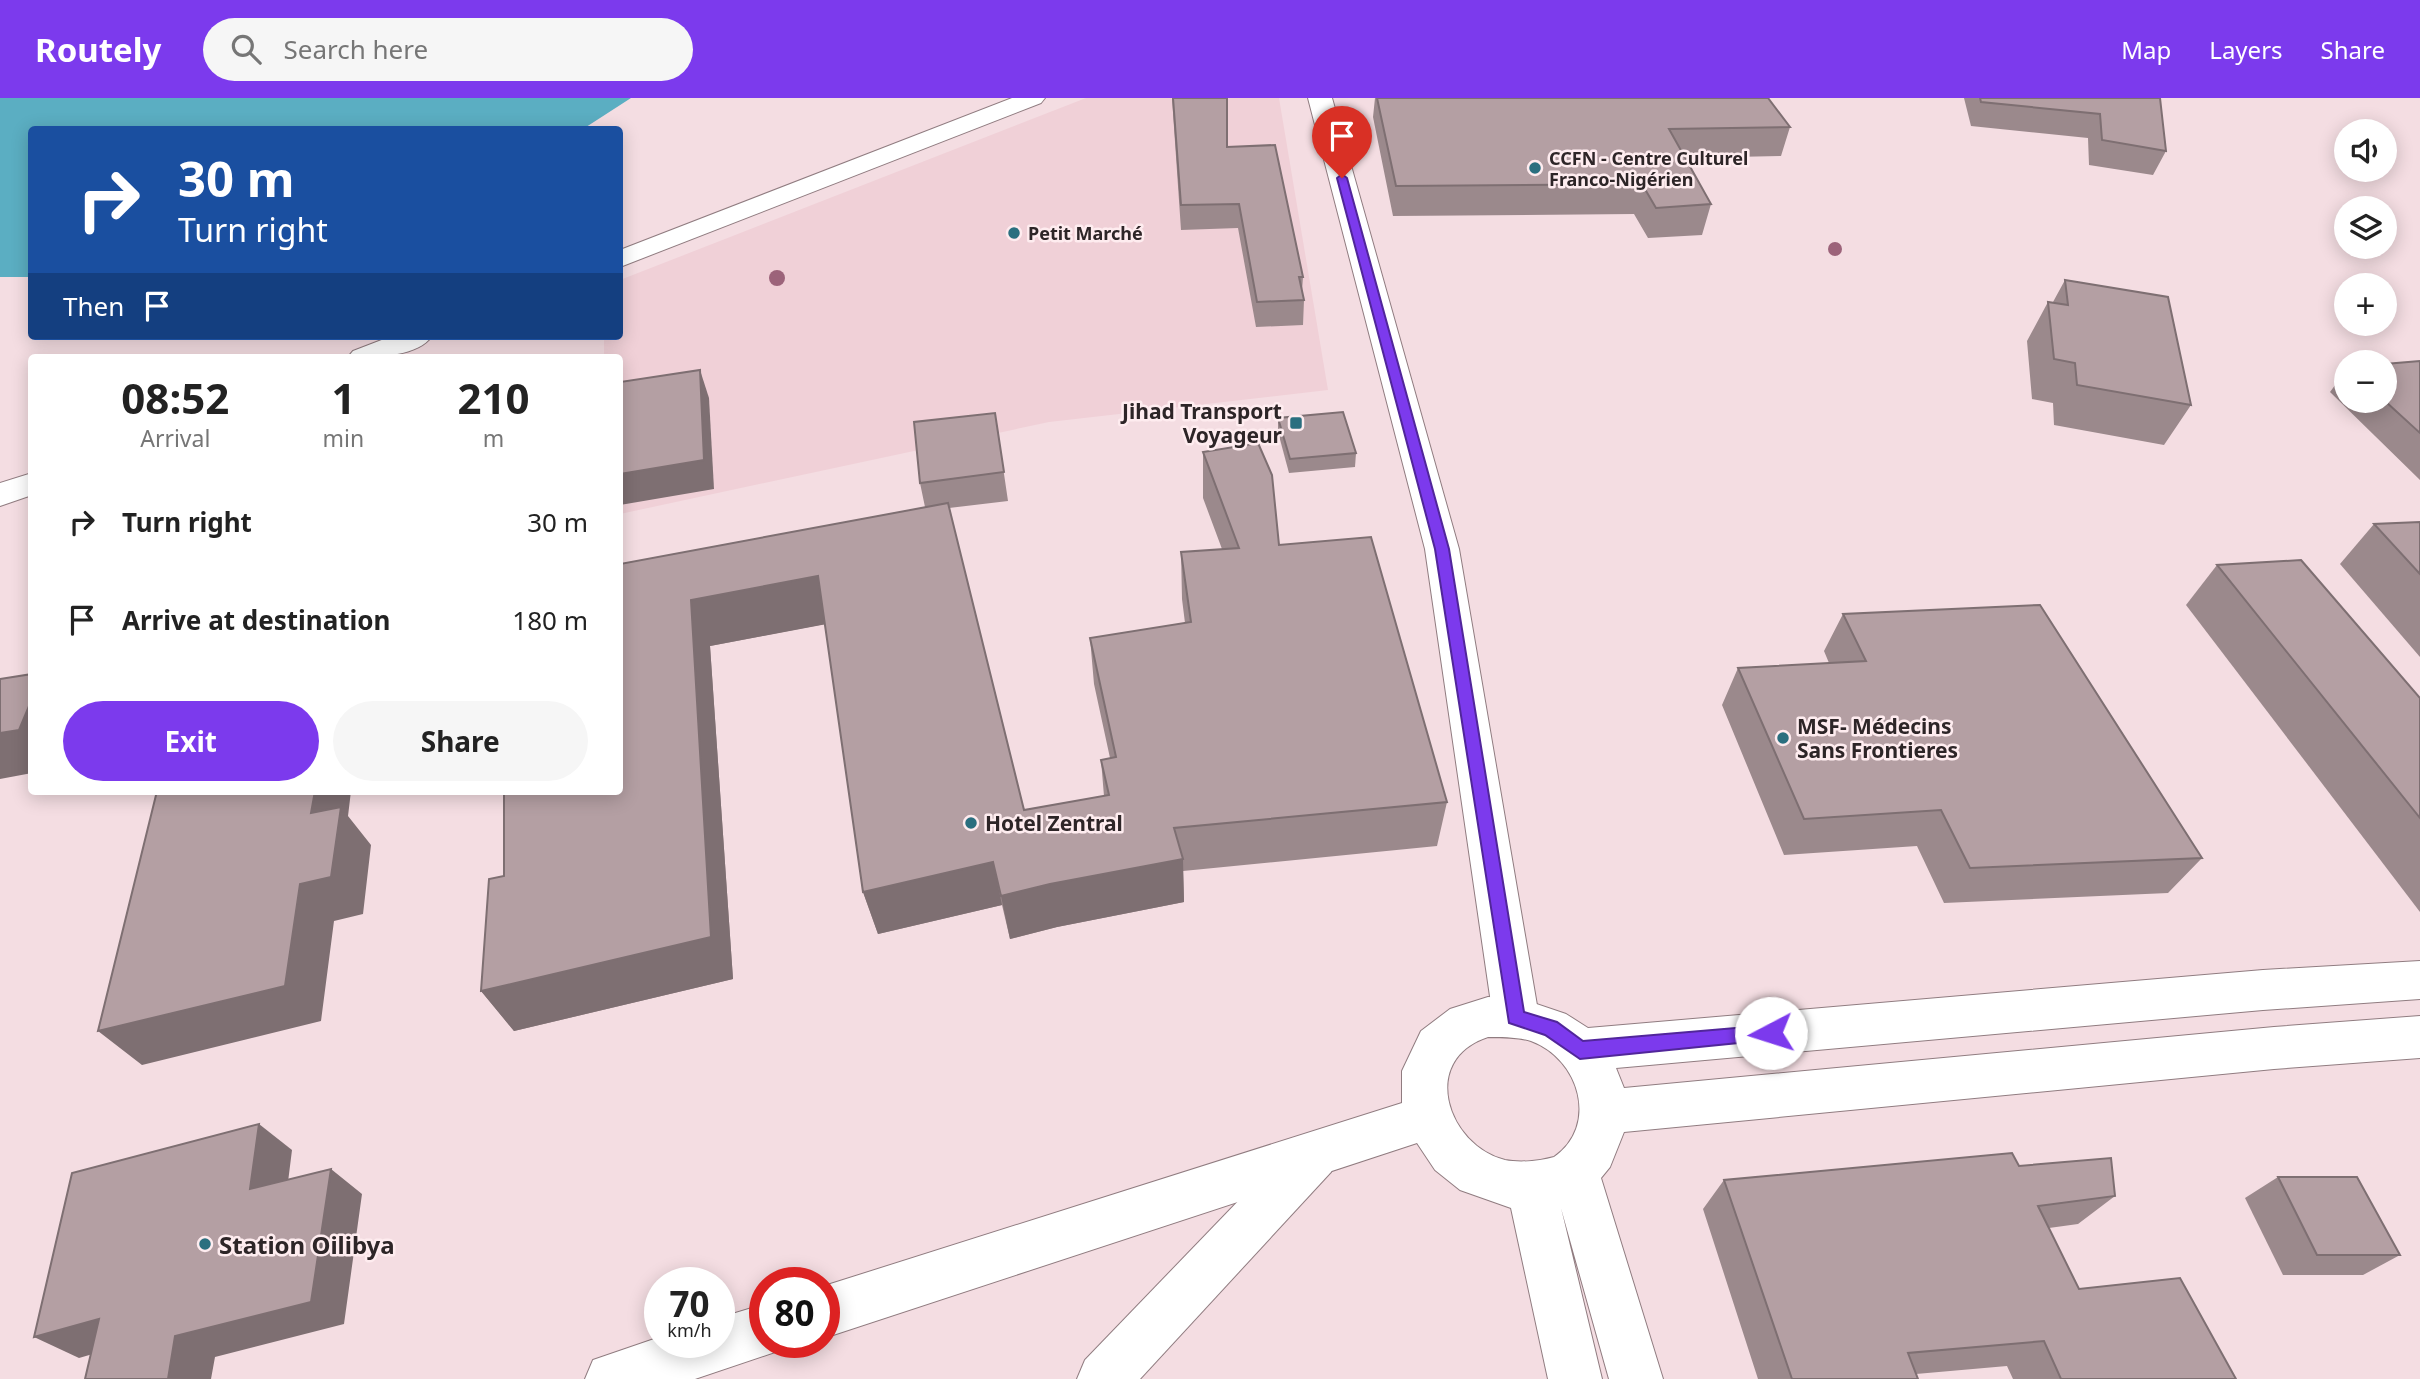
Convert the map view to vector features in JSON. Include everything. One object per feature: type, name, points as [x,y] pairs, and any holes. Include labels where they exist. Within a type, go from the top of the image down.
[{"type":"main road","points":[[623,259],[1034,98]]},
{"type":"main road","points":[[1320,98],[1442,549],[1516,1017]]},
{"type":"main road","points":[[371,354],[408,340]]},
{"type":"main road","points":[[0,495],[28,484]]},
{"type":"main road","points":[[1580,1050],[2263,990],[2420,980]]},
{"type":"main road","points":[[1488,1017],[1516,1017],[1551,1028],[1580,1050],[1598,1079],[1606,1112],[1602,1134],[1592,1155],[1553,1179],[1505,1184],[1479,1174],[1456,1160],[1439,1140],[1428,1117],[1423,1089],[1427,1063],[1441,1041],[1462,1025],[1488,1017]]},
{"type":"main road","points":[[1606,1112],[2274,1048],[2420,1037]]},
{"type":"main road","points":[[840,1306],[1314,1156],[1428,1117]]},
{"type":"main road","points":[[1104,1379],[1314,1156]]},
{"type":"main road","points":[[1553,1179],[1575,1379]]},
{"type":"main road","points":[[1553,1179],[1636,1379]]},
{"type":"main road","points":[[612,1379],[749,1335]]},
{"type":"shaded area","points":[[1086,98],[1279,98],[1328,390],[1049,422],[623,513],[623,354],[604,354],[604,340],[623,340],[623,279]]},
{"type":"water","points":[[0,98],[631,98],[588,126],[28,126],[28,277],[0,277]]},
{"type":"building","points":[[1173,98],[1227,98],[1227,147],[1275,145],[1303,277],[1299,277],[1304,300],[1257,302],[1239,204],[1181,205]]},
{"type":"building","points":[[1377,98],[1768,98],[1790,127],[1669,129],[1711,204],[1656,208],[1642,184],[1396,186]]},
{"type":"building","points":[[1980,98],[2160,98],[2166,151],[2102,140],[2100,114],[1981,102]]},
{"type":"building","points":[[2065,280],[2168,297],[2191,405],[2077,385],[2075,363],[2054,359],[2048,302],[2068,305]]},
{"type":"building","points":[[2420,361],[2420,433],[2397,412],[2397,363]]},
{"type":"building","points":[[700,370],[704,460],[623,474],[623,382]]},
{"type":"building","points":[[1343,412],[1356,453],[1290,459],[1278,418]]},
{"type":"building","points":[[995,413],[1004,472],[920,483],[914,422]]},
{"type":"building","points":[[1258,443],[1272,475],[1279,545],[1371,537],[1447,802],[1174,828],[1183,859],[1001,896],[993,862],[863,892],[818,576],[691,600],[711,937],[481,991],[489,879],[504,876],[504,795],[623,795],[623,563],[948,503],[1024,810],[1109,795],[1101,760],[1116,757],[1090,638],[1191,622],[1181,552],[1239,548],[1203,452]]},
{"type":"building","points":[[2420,522],[2420,574],[2374,524]]},
{"type":"building","points":[[2301,560],[2420,698],[2420,818],[2217,565]]},
{"type":"building","points":[[2040,605],[2202,858],[1970,868],[1941,810],[1804,819],[1738,668],[1866,661],[1843,614]]},
{"type":"building","points":[[28,675],[28,709],[19,730],[0,733],[0,679]]},
{"type":"building","points":[[156,795],[314,795],[311,813],[341,807],[331,877],[300,884],[285,986],[98,1031]]},
{"type":"building","points":[[259,1124],[250,1189],[331,1169],[311,1302],[175,1336],[168,1379],[85,1379],[99,1319],[34,1337],[72,1173]]},
{"type":"building","points":[[2012,1153],[2019,1166],[2111,1158],[2115,1196],[2038,1206],[2079,1289],[2180,1278],[2236,1379],[2061,1379],[2044,1341],[1908,1353],[1918,1379],[1792,1379],[1724,1180]]},
{"type":"building","points":[[2278,1177],[2357,1177],[2400,1255],[2317,1255]]},
{"type":"place","name":"CCFN - Centre Culturel Franco-Nigérien","points":[[1535,168]]},
{"type":"place","name":"Petit Marché","points":[[1014,233]]},
{"type":"place","name":"Jihad Transport Voyageur","points":[[1296,423]]},
{"type":"place","name":"MSF- Médecins Sans Frontieres","points":[[1783,738]]},
{"type":"place","name":"Hotel Zentral","points":[[971,823]]},
{"type":"place","name":"Station Oilibya","points":[[205,1244]]},
{"type":"route","points":[[1342,178],[1442,549],[1516,1017],[1551,1028],[1580,1050],[1771,1033]]}]
